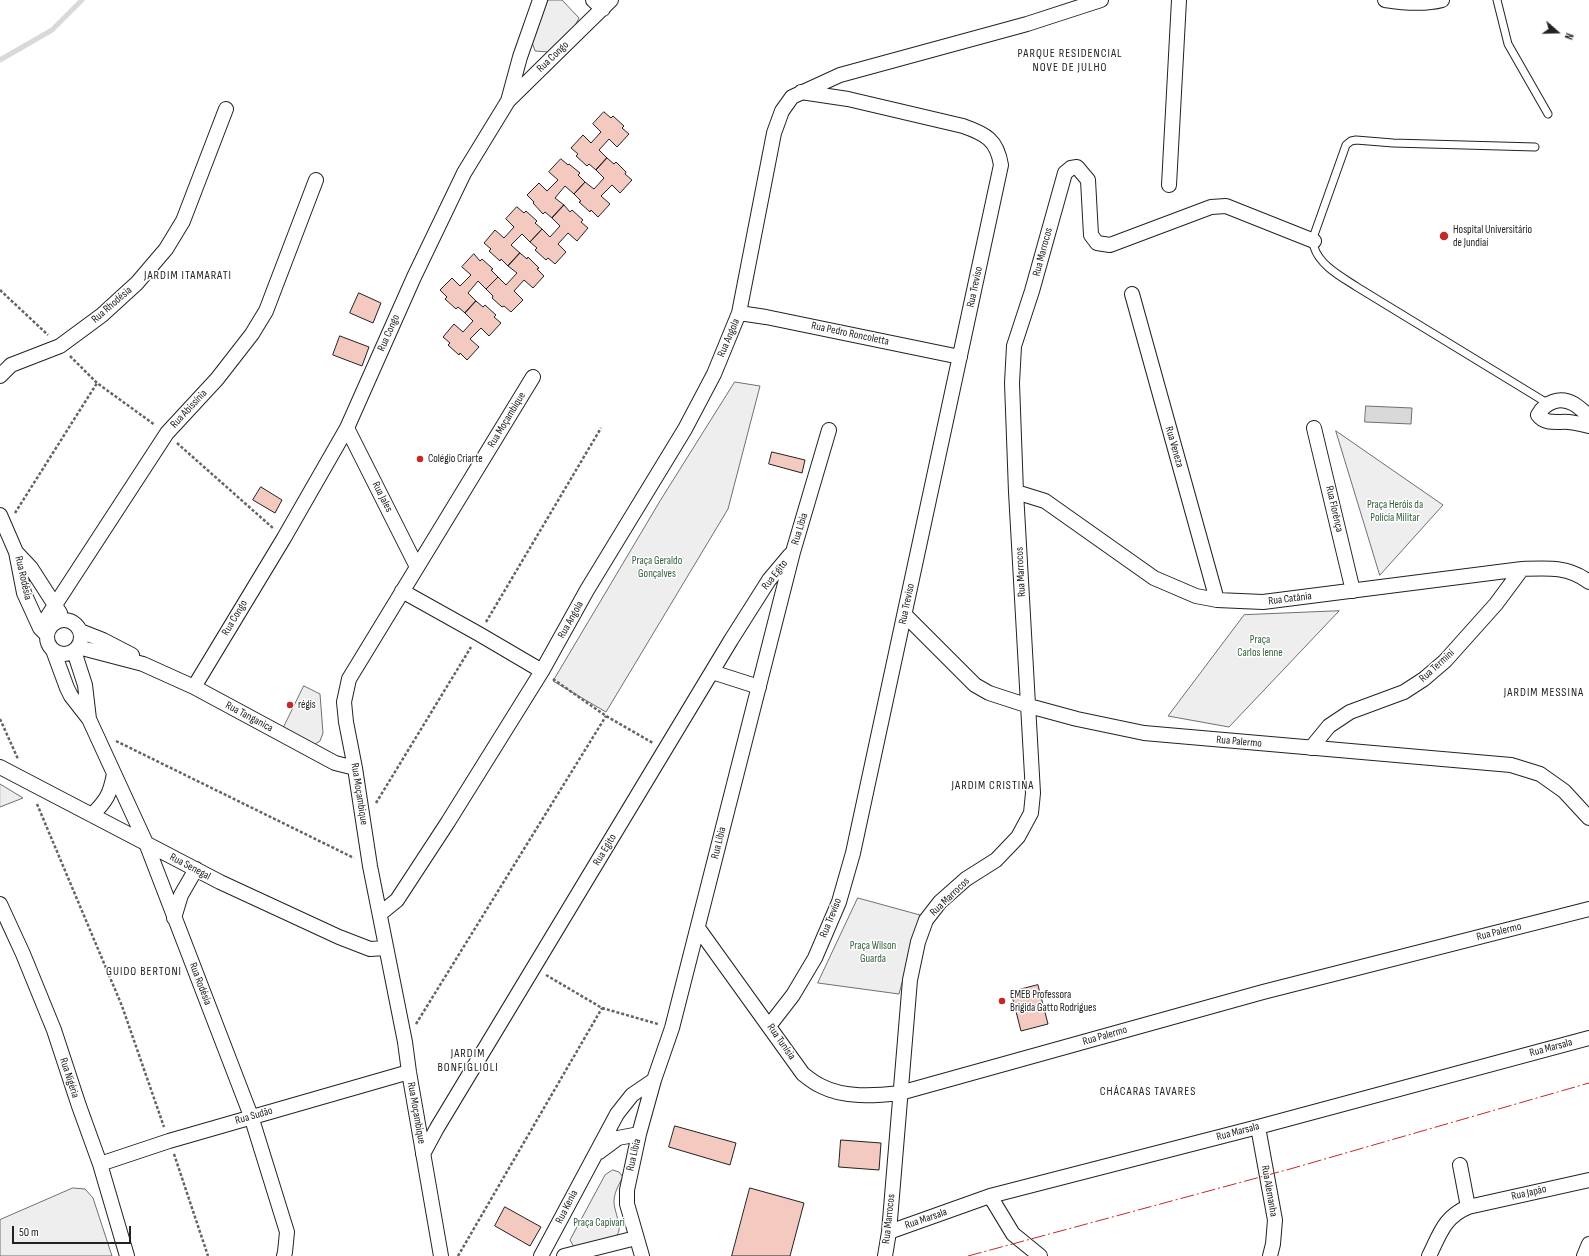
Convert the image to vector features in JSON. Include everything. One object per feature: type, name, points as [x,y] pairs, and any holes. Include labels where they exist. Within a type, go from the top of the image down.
[{"type":"street","points":[[508,101],[520,57],[540,0]]},
{"type":"street","name":"Rua Angola","points":[[381,913],[397,900],[448,822],[542,671],[587,590],[685,429],[714,374],[739,313],[774,133],[782,111],[792,97],[840,75],[1028,24],[1101,0]]},
{"type":"street","points":[[1169,185],[1179,0]]},
{"type":"street","points":[[1385,0],[1414,3],[1442,0]]},
{"type":"street","name":"Rua Congo","points":[[194,687],[284,538],[346,428],[414,276],[464,173],[508,101],[602,3]]},
{"type":"street","name":"Rua Treviso","points":[[769,1026],[793,995],[815,958],[839,902],[853,853],[1001,165],[998,151],[991,141],[981,132],[964,126],[848,99],[801,92]]},
{"type":"street","name":"Rua Rhodésia","points":[[0,376],[11,365],[60,346],[102,315],[138,283],[166,250],[183,221],[226,109]]},
{"type":"street","name":"Rua Marrocos","points":[[885,1256],[889,1232],[910,980],[918,942],[926,920],[940,902],[966,879],[996,860],[1018,836],[1031,813],[1033,793],[1016,492],[1012,382],[1014,346],[1032,291],[1065,173],[1071,168],[1076,167],[1088,180],[1090,235],[1097,243],[1110,245],[1211,207],[1226,206],[1314,241]]},
{"type":"street","name":"Rua Abissínia","points":[[43,631],[55,606],[167,433],[217,379],[252,334],[266,311],[316,180]]},
{"type":"street","name":"Rua Veneza","points":[[1132,294],[1217,600]]},
{"type":"street","name":"Rua Pedro Roncoletta","points":[[739,313],[766,317],[960,357]]},
{"type":"street","name":"Rua Moçambique","points":[[441,1256],[405,1042],[386,948],[381,913],[370,866],[344,702],[350,679],[533,377]]},
{"type":"street","points":[[1589,416],[1572,403],[1556,401],[1547,403],[1538,415],[1548,422],[1569,422],[1589,426]]},
{"type":"street","name":"Rua Jales","points":[[346,428],[417,567]]},
{"type":"street","name":"Rua Florênça","points":[[1314,428],[1353,591]]},
{"type":"street","name":"Rua Líbia","points":[[642,1256],[627,1204],[627,1190],[639,1134],[654,1080],[672,1028],[793,552],[829,430]]},
{"type":"street","name":"Rua Catânia","points":[[1016,492],[1045,501],[1154,578],[1196,596],[1217,600],[1263,602],[1522,569],[1564,569],[1574,572],[1589,582]]},
{"type":"street","points":[[3,521],[16,552]]},
{"type":"street","name":"Rua Rodésia","points":[[16,552],[31,568],[55,606],[66,620]]},
{"type":"street","name":"Rua Rodésia","points":[[16,552],[24,593],[43,631]]},
{"type":"street","name":"Rua Egito","points":[[423,1154],[437,1128],[712,672],[769,580],[793,552]]},
{"type":"street","name":"Rua Termini","points":[[1311,748],[1329,726],[1350,712],[1404,692],[1424,679],[1445,661],[1496,604],[1522,569]]},
{"type":"street","points":[[402,591],[542,671]]},
{"type":"street","name":"Rua Palermo","points":[[905,615],[975,685],[989,693],[1029,706],[1077,719],[1144,733],[1511,765],[1540,774],[1564,791],[1589,818]]},
{"type":"street","points":[[66,620],[73,623],[80,630],[81,636],[76,649],[63,654],[53,650],[49,645],[43,631],[58,621],[66,620]]},
{"type":"street","name":"Rua Tanganica","points":[[80,630],[120,647],[132,654],[143,664]]},
{"type":"street","name":"Rua Rodésia","points":[[76,649],[85,685],[89,719]]},
{"type":"street","name":"Rua Tanganica","points":[[76,649],[143,664],[194,687],[335,763],[355,768]]},
{"type":"street","name":"Rua Rodésia","points":[[53,650],[66,688],[89,719],[146,843],[251,1116],[287,1232],[284,1256]]},
{"type":"street","points":[[712,672],[758,687]]},
{"type":"street","name":"Rua Senegal","points":[[0,767],[196,870],[339,937],[370,949],[386,948]]},
{"type":"street","points":[[92,815],[104,803],[110,792],[114,774]]},
{"type":"street","points":[[174,918],[181,895],[196,870]]},
{"type":"street","name":"Rua Nigéria","points":[[0,904],[23,954],[54,1030],[100,1164],[127,1256]]},
{"type":"street","name":"Rua Palermo","points":[[900,1093],[1263,992],[1589,909]]},
{"type":"street","name":"Rua Tunísia","points":[[698,928],[803,1074],[821,1086],[845,1095],[885,1095],[900,1093]]},
{"type":"street","name":"Rua Marsala","points":[[889,1232],[990,1196],[1258,1127],[1589,1038]]},
{"type":"street","name":"Rua Sudão","points":[[100,1164],[251,1116],[409,1072]]},
{"type":"street","name":"Rua Kenia","points":[[541,1256],[592,1158],[617,1114],[632,1095],[654,1080]]},
{"type":"street","name":"Rua Alemanha","points":[[1258,1127],[1275,1220],[1273,1244],[1270,1256]]},
{"type":"street","name":"Rua Kenia","points":[[592,1158],[618,1138],[639,1134]]},
{"type":"street","points":[[1460,1165],[1468,1207]]},
{"type":"street","name":"Rua Japão","points":[[1429,1256],[1444,1225],[1452,1216],[1468,1207],[1589,1180]]},
{"type":"street","points":[[990,1196],[1013,1234],[1040,1256]]},
{"type":"street","points":[[564,1256],[636,1238]]},
{"type":"street","points":[[1584,1256],[1589,1244]]},
{"type":"lane","points":[[1497,0],[1508,44],[1548,114]]},
{"type":"lane","points":[[1535,147],[1351,141],[1346,145],[1314,235],[1314,246],[1319,257],[1327,266],[1357,287],[1547,403]]},
{"type":"path","points":[[0,290],[60,346],[97,384],[167,433],[284,538]]},
{"type":"path","points":[[3,521],[97,384]]},
{"type":"path","points":[[542,671],[606,716],[666,750]]},
{"type":"path","points":[[405,1042],[606,716]]},
{"type":"path","points":[[0,719],[28,781]]},
{"type":"path","points":[[95,731],[370,866]]},
{"type":"path","points":[[37,803],[122,1006],[208,1256]]},
{"type":"path","points":[[534,968],[602,1008],[672,1028]]},
{"type":"path","points":[[458,1256],[602,1008]]},
{"type":"green space","points":[[549,0],[562,0],[579,18],[574,28],[549,52],[535,51],[532,42],[545,5]]},
{"type":"green space","name":"Praça Geraldo Gonçalves","points":[[735,382],[760,386],[728,509],[606,712],[553,681],[660,501]]},
{"type":"green space","name":"Praça Heróis da Polícia Militar","points":[[1336,431],[1443,505],[1380,575]]},
{"type":"green space","name":"Praça Carlos Ienne","points":[[1339,611],[1229,727],[1168,716],[1244,615]]},
{"type":"green space","points":[[304,686],[320,694],[323,733],[320,741],[312,746],[281,733]]},
{"type":"green space","points":[[0,784],[23,798],[0,807]]},
{"type":"green space","name":"Praça Wilson Guarda","points":[[858,898],[920,915],[899,994],[818,983]]},
{"type":"green space","name":"Praça Capivari","points":[[613,1170],[619,1172],[623,1177],[616,1191],[614,1200],[619,1231],[614,1237],[604,1241],[574,1247],[570,1240],[605,1175]]},
{"type":"green space","points":[[73,1188],[85,1189],[93,1198],[112,1256],[0,1256],[0,1220]]},
{"type":"shaded area","points":[[1366,406],[1412,408],[1411,424],[1365,422]]},
{"type":"building","points":[[604,112],[611,118],[613,116],[624,126],[622,128],[629,134],[617,147],[609,139],[599,150],[607,158],[596,170],[589,164],[587,166],[576,156],[578,154],[571,148],[583,135],[591,143],[601,132],[593,124]]},
{"type":"building","points":[[607,158],[614,164],[616,162],[626,172],[625,174],[632,180],[620,193],[612,185],[601,196],[610,204],[598,217],[579,202],[581,201],[574,194],[585,182],[594,189],[604,178],[596,170]]},
{"type":"building","points":[[561,159],[580,173],[578,175],[585,182],[574,194],[565,186],[555,198],[564,205],[552,218],[545,212],[543,214],[527,195],[539,183],[547,191],[558,180],[549,172]]},
{"type":"building","points":[[564,205],[570,212],[572,210],[583,220],[581,222],[588,228],[577,241],[568,233],[558,244],[566,252],[555,264],[548,258],[546,260],[535,250],[537,248],[530,242],[542,229],[550,237],[560,226],[552,218]]},
{"type":"building","points":[[517,207],[524,213],[526,211],[537,221],[535,223],[542,229],[530,242],[522,234],[511,245],[520,253],[508,266],[489,251],[491,249],[484,243],[495,230],[504,238],[514,227],[506,219]]},
{"type":"building","points":[[520,253],[527,259],[528,257],[539,268],[537,269],[544,276],[533,288],[524,280],[514,291],[523,300],[511,312],[504,306],[502,307],[492,298],[493,296],[486,289],[498,277],[506,285],[517,273],[508,266]]},
{"type":"building","points":[[474,254],[480,261],[482,259],[493,269],[491,270],[498,277],[486,289],[478,281],[468,293],[476,301],[465,313],[458,307],[456,309],[445,299],[447,297],[440,290],[452,278],[460,286],[471,275],[462,267]]},
{"type":"building","points":[[359,293],[381,303],[373,323],[350,313]]},
{"type":"building","points":[[476,301],[483,307],[485,305],[496,315],[494,317],[501,323],[489,336],[481,328],[470,339],[479,347],[467,360],[448,345],[450,343],[443,337],[454,324],[463,332],[473,321],[465,313]]},
{"type":"building","points":[[340,336],[369,347],[362,366],[333,355]]},
{"type":"building","points":[[772,452],[805,460],[802,473],[769,464]]},
{"type":"building","points":[[261,487],[282,500],[275,513],[253,500]]},
{"type":"building","points":[[1038,985],[1048,1024],[1021,1031],[1011,992]]},
{"type":"building","points":[[675,1126],[736,1143],[730,1165],[669,1147]]},
{"type":"building","points":[[841,1140],[881,1143],[879,1170],[839,1167]]},
{"type":"building","points":[[750,1188],[804,1203],[790,1256],[732,1256]]},
{"type":"building","points":[[505,1207],[541,1227],[530,1246],[495,1226]]},
{"type":"waterway","points":[[0,60],[52,30],[82,0]]},
{"type":"power","points":[[968,1256],[1290,1169],[1589,1083]]},
{"type":"place","name":"Hospital Universitário de Jundiaí","points":[[1444,236]]},
{"type":"place","name":"Colégio Criarte","points":[[420,459]]},
{"type":"place","name":"régis","points":[[290,705]]},
{"type":"place","name":"EMEB Professora Brigida Gatto Rodrigues","points":[[1002,1001]]},
{"type":"district","name":"PARQUE RESIDENCIAL NOVE DE JULHO","points":[[1070,61]]},
{"type":"district","name":"JARDIM ITAMARATI","points":[[188,276]]},
{"type":"district","name":"JARDIM MESSINA","points":[[1544,693]]},
{"type":"district","name":"JARDIM CRISTINA","points":[[993,786]]},
{"type":"district","name":"GUIDO BERTONI","points":[[144,972]]},
{"type":"district","name":"JARDIM BONFIGLIOLI","points":[[468,1061]]},
{"type":"district","name":"CHÁCARAS TAVARES","points":[[1148,1092]]}]
